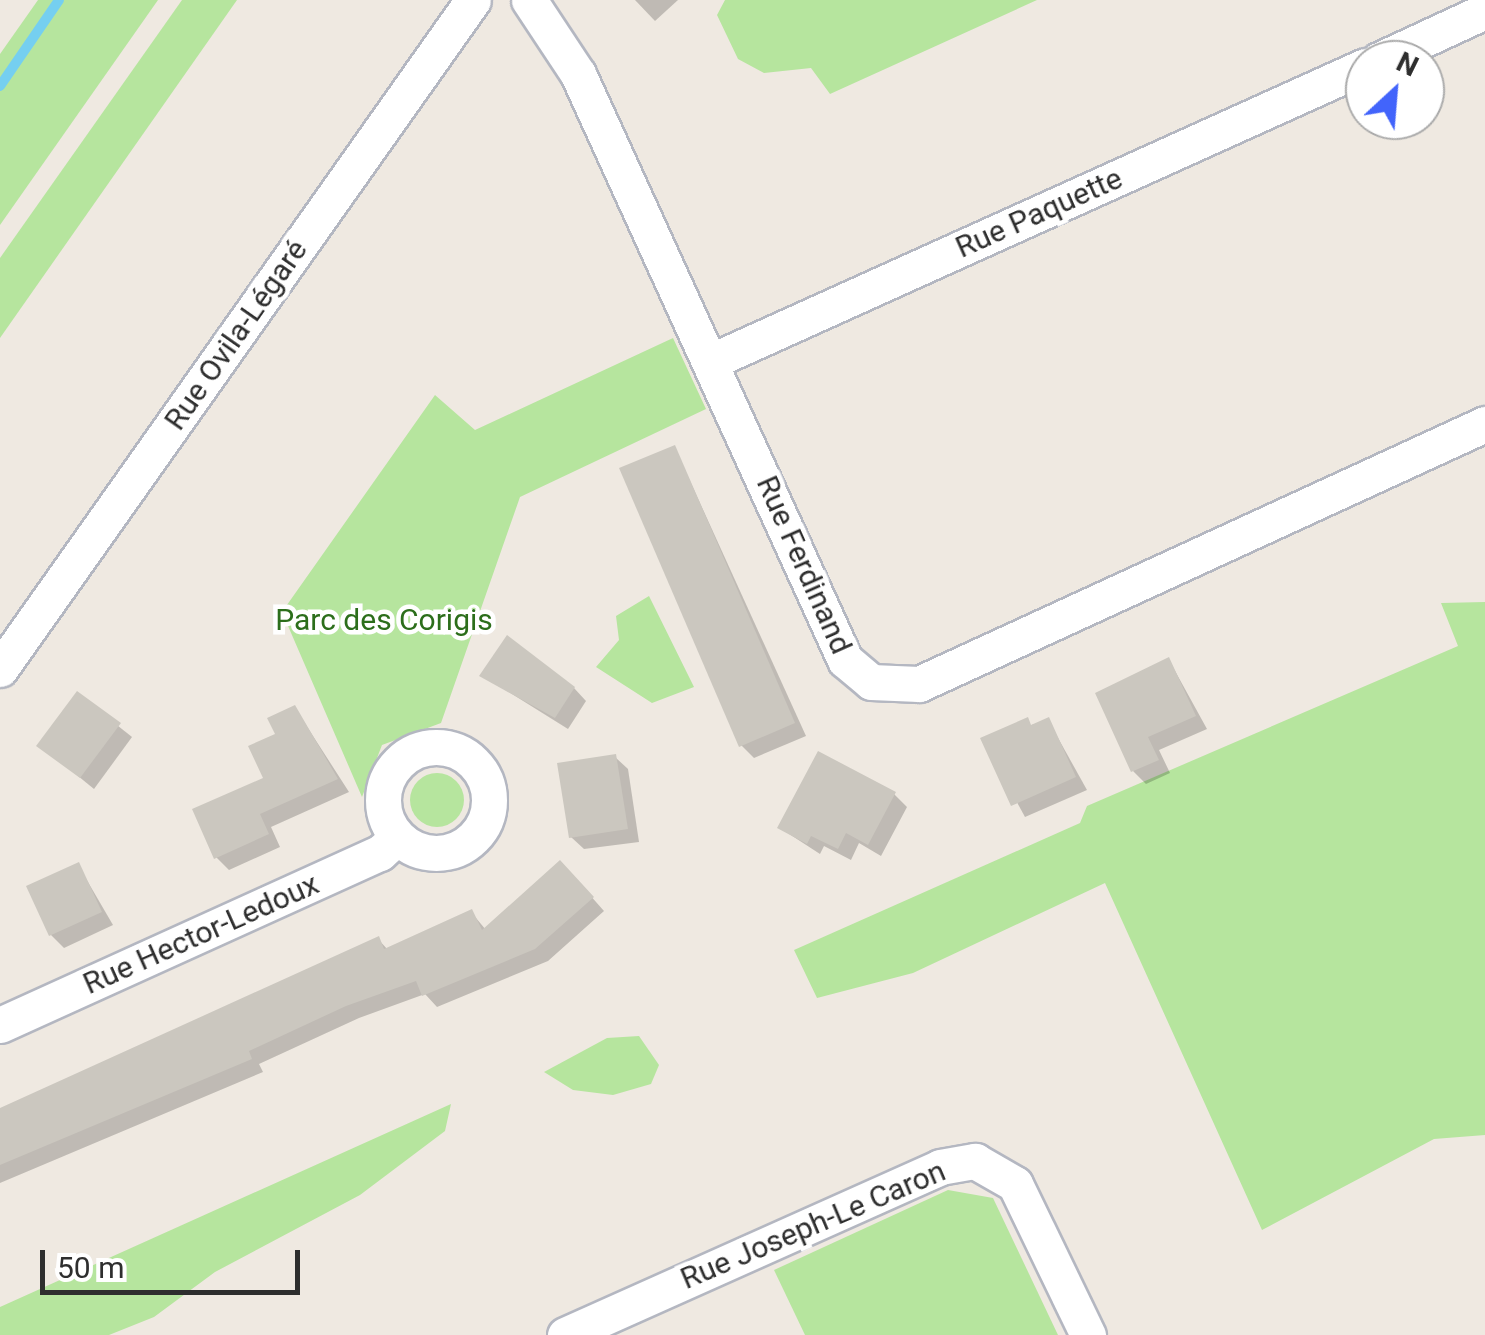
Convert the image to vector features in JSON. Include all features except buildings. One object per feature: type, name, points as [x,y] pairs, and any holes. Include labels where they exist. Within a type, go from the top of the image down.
[{"type":"street","name":"Rue Ovila-Légaré","points":[[0,669],[472,0]]},
{"type":"street","name":"Rue Ferdinand","points":[[529,0],[578,74],[714,360],[844,660],[872,682],[900,689],[1485,424]]},
{"type":"street","points":[[1422,40],[1485,11]]},
{"type":"street","name":"Rue Paquette","points":[[714,360],[1345,75]]},
{"type":"street","name":"Rue Hector-Ledoux","points":[[0,1025],[380,853],[397,837]]},
{"type":"street","name":"Rue Joseph-Le Caron","points":[[565,1335],[925,1173],[975,1161],[1015,1184],[1088,1335]]},
{"type":"green space","points":[[38,0],[158,0],[0,225],[0,54]]},
{"type":"green space","points":[[182,0],[237,0],[0,338],[0,258]]},
{"type":"green space","points":[[725,0],[1037,0],[830,94],[811,68],[764,73],[738,59],[717,15]]},
{"type":"green space","name":"Parc des Corigis","points":[[673,338],[706,409],[520,497],[441,723],[382,745],[362,797],[282,612],[435,395],[475,430]]},
{"type":"green space","points":[[649,596],[694,687],[652,703],[596,667],[619,640],[616,616]]},
{"type":"green space","points":[[1485,602],[1485,1135],[1434,1139],[1262,1230],[1105,883],[913,973],[817,998],[794,950],[1080,823],[1087,806],[1458,646],[1441,603]]},
{"type":"green space","points":[[437,773],[456,781],[464,800],[456,819],[437,827],[418,819],[410,800],[418,781]]},
{"type":"green space","points":[[639,1036],[659,1065],[651,1084],[613,1095],[573,1090],[544,1072],[607,1038]]},
{"type":"green space","points":[[451,1104],[445,1131],[360,1195],[215,1272],[154,1317],[109,1335],[0,1335],[0,1307]]},
{"type":"green space","points":[[948,1190],[993,1198],[1058,1335],[805,1335],[774,1270]]},
{"type":"waterway","points":[[0,86],[59,0]]}]
